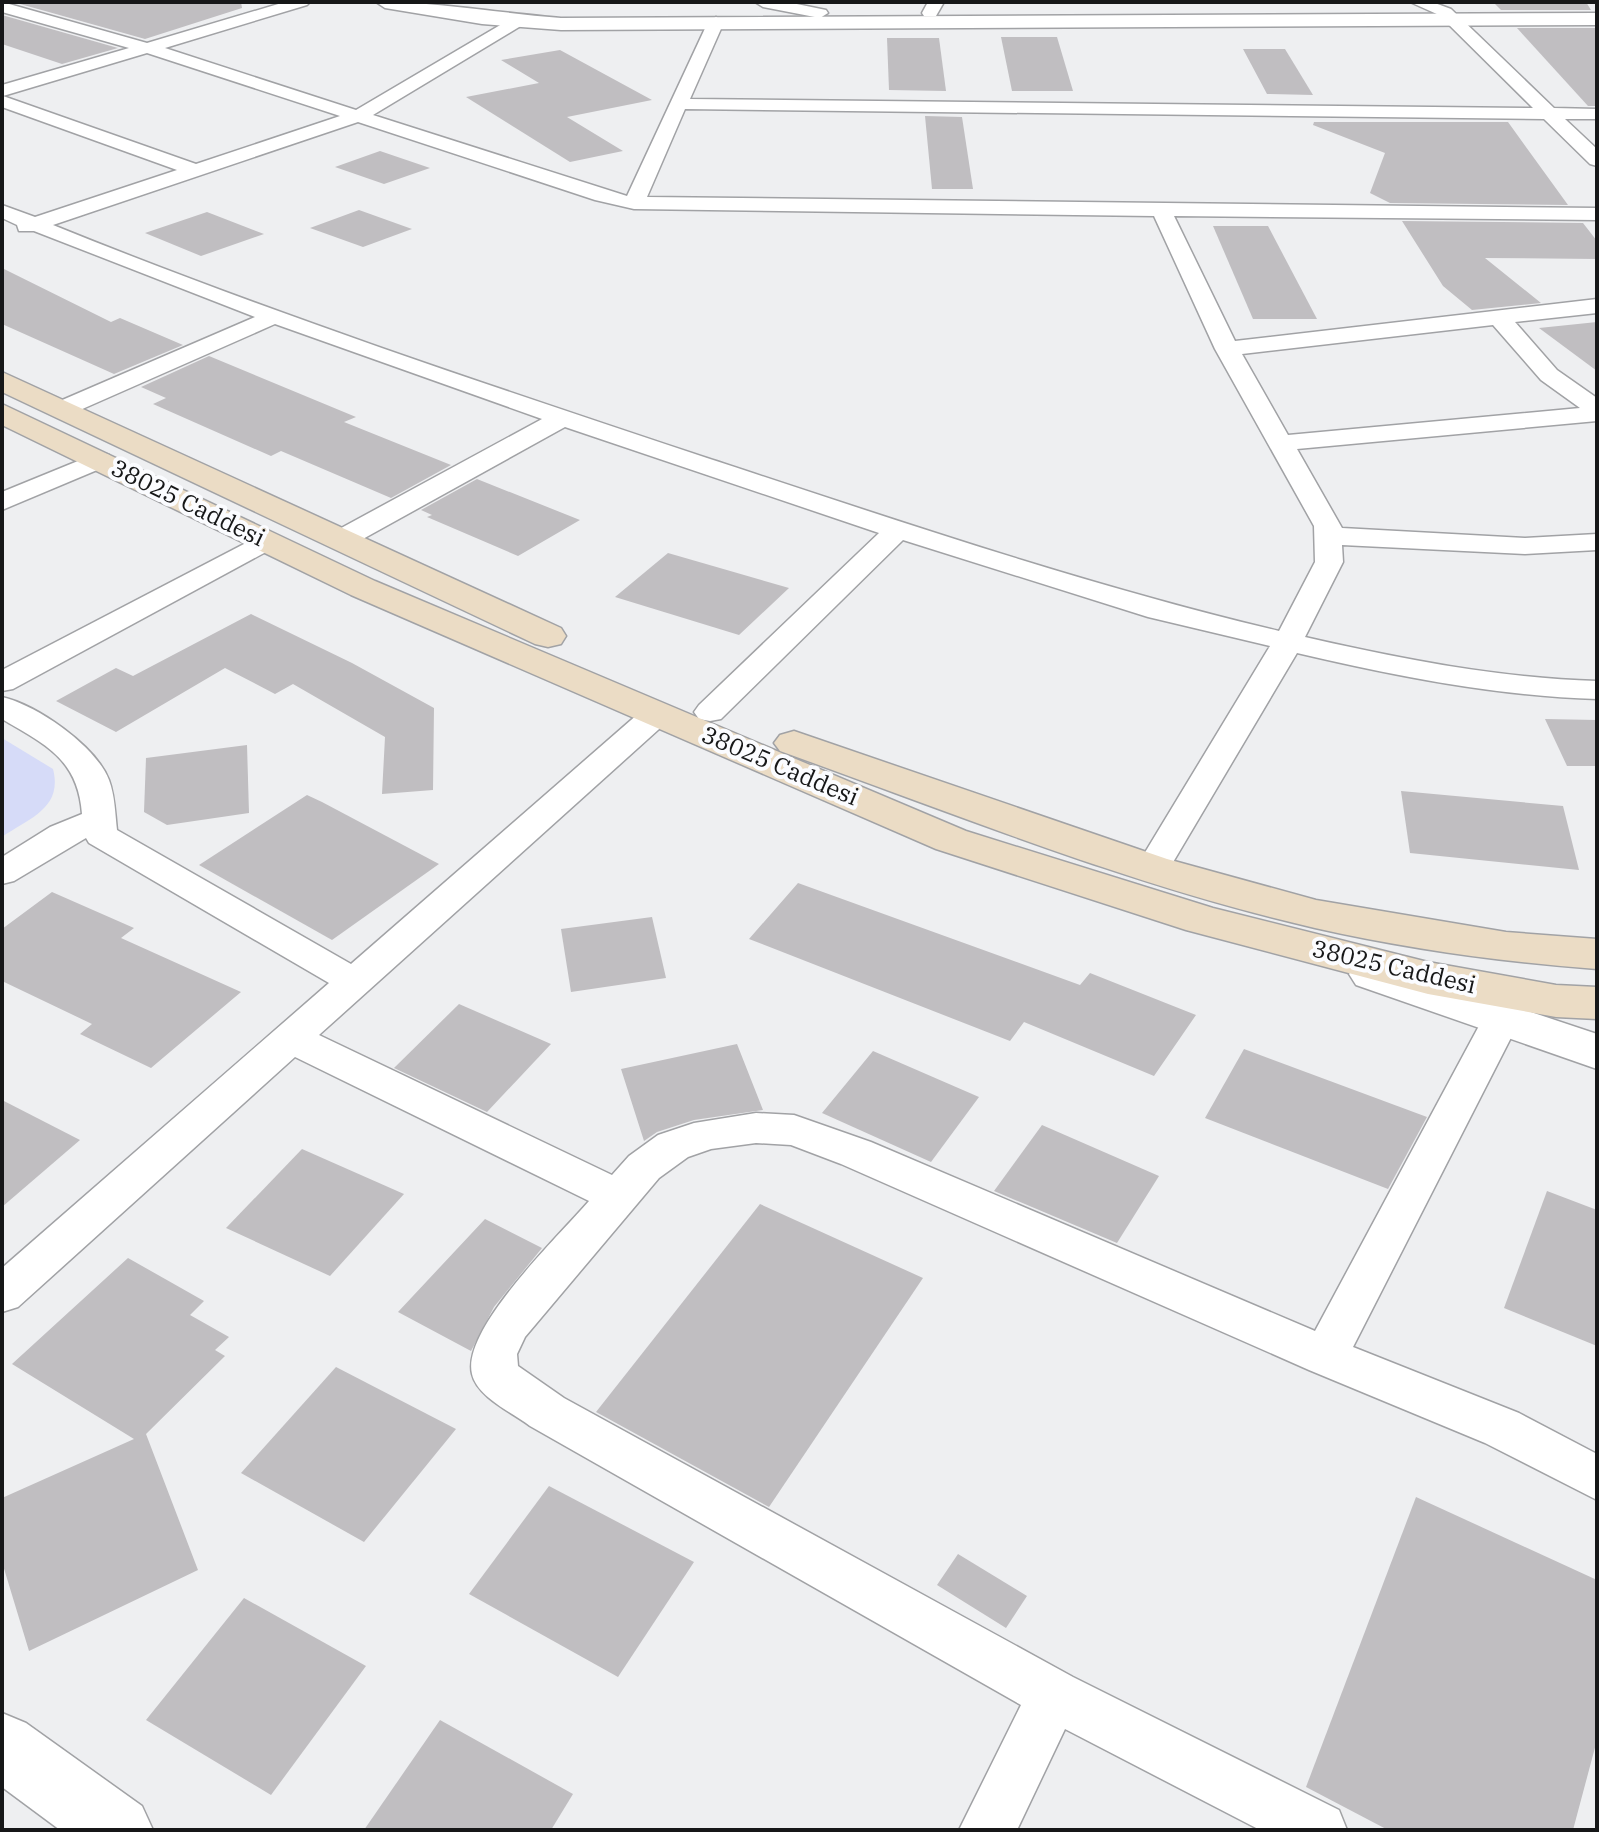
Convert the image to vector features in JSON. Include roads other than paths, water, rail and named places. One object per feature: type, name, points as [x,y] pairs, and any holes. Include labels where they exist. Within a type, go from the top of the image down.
[{"type":"main road","name":"38025 Caddesi","points":[[2,381],[710,712],[1152,869],[1316,914],[1506,947],[1597,954]]},
{"type":"main road","name":"38025 Caddesi","points":[[2,413],[363,588],[951,840],[1202,920],[1428,978],[1556,1001],[1597,1003]]},
{"type":"street","points":[[2,91],[302,2]]},
{"type":"street","points":[[385,2],[450,14],[518,21],[1597,16]]},
{"type":"street","points":[[453,2],[570,12],[820,13],[933,8],[1448,16]]},
{"type":"street","points":[[763,2],[820,13]]},
{"type":"street","points":[[1418,2],[1448,16],[1597,160]]},
{"type":"street","points":[[2,7],[148,48],[602,196],[634,203],[1597,214]]},
{"type":"street","points":[[2,236],[359,116],[518,21]]},
{"type":"street","points":[[634,203],[716,22]]},
{"type":"street","points":[[2,101],[195,170]]},
{"type":"street","points":[[679,104],[1597,114]]},
{"type":"street","points":[[1152,869],[1288,642],[1329,562],[1328,526],[1227,349],[1161,210]]},
{"type":"street","points":[[2,211],[127,262],[563,418],[898,530],[1158,611],[1399,668],[1565,689],[1597,690]]},
{"type":"street","points":[[1227,349],[1597,306]]},
{"type":"street","points":[[62,409],[275,316]]},
{"type":"street","points":[[1498,317],[1549,375],[1597,412]]},
{"type":"street","points":[[1280,443],[1597,412]]},
{"type":"street","points":[[342,539],[563,418]]},
{"type":"street","points":[[2,502],[100,460]]},
{"type":"street","points":[[710,712],[898,530]]},
{"type":"street","points":[[1328,536],[1525,546],[1597,542]]},
{"type":"street","points":[[2,682],[265,541]]},
{"type":"street","points":[[2,706],[45,730],[89,772],[99,804],[101,835],[353,981]]},
{"type":"street","points":[[2,1294],[657,714]]},
{"type":"street","points":[[2,873],[62,835],[98,820]]},
{"type":"street","points":[[1279,940],[1597,1052]]},
{"type":"street","points":[[1325,1356],[1501,1020]]},
{"type":"street","points":[[290,1038],[619,1197]]},
{"type":"street","points":[[1319,1830],[1054,1695],[547,1412],[495,1375],[494,1354],[508,1325],[644,1167],[673,1146],[708,1134],[756,1128],[794,1130],[856,1153],[1325,1356],[1502,1428],[1597,1478]]},
{"type":"street","points":[[987,1830],[1054,1695]]},
{"type":"street","points":[[2,1746],[118,1830]]}]
